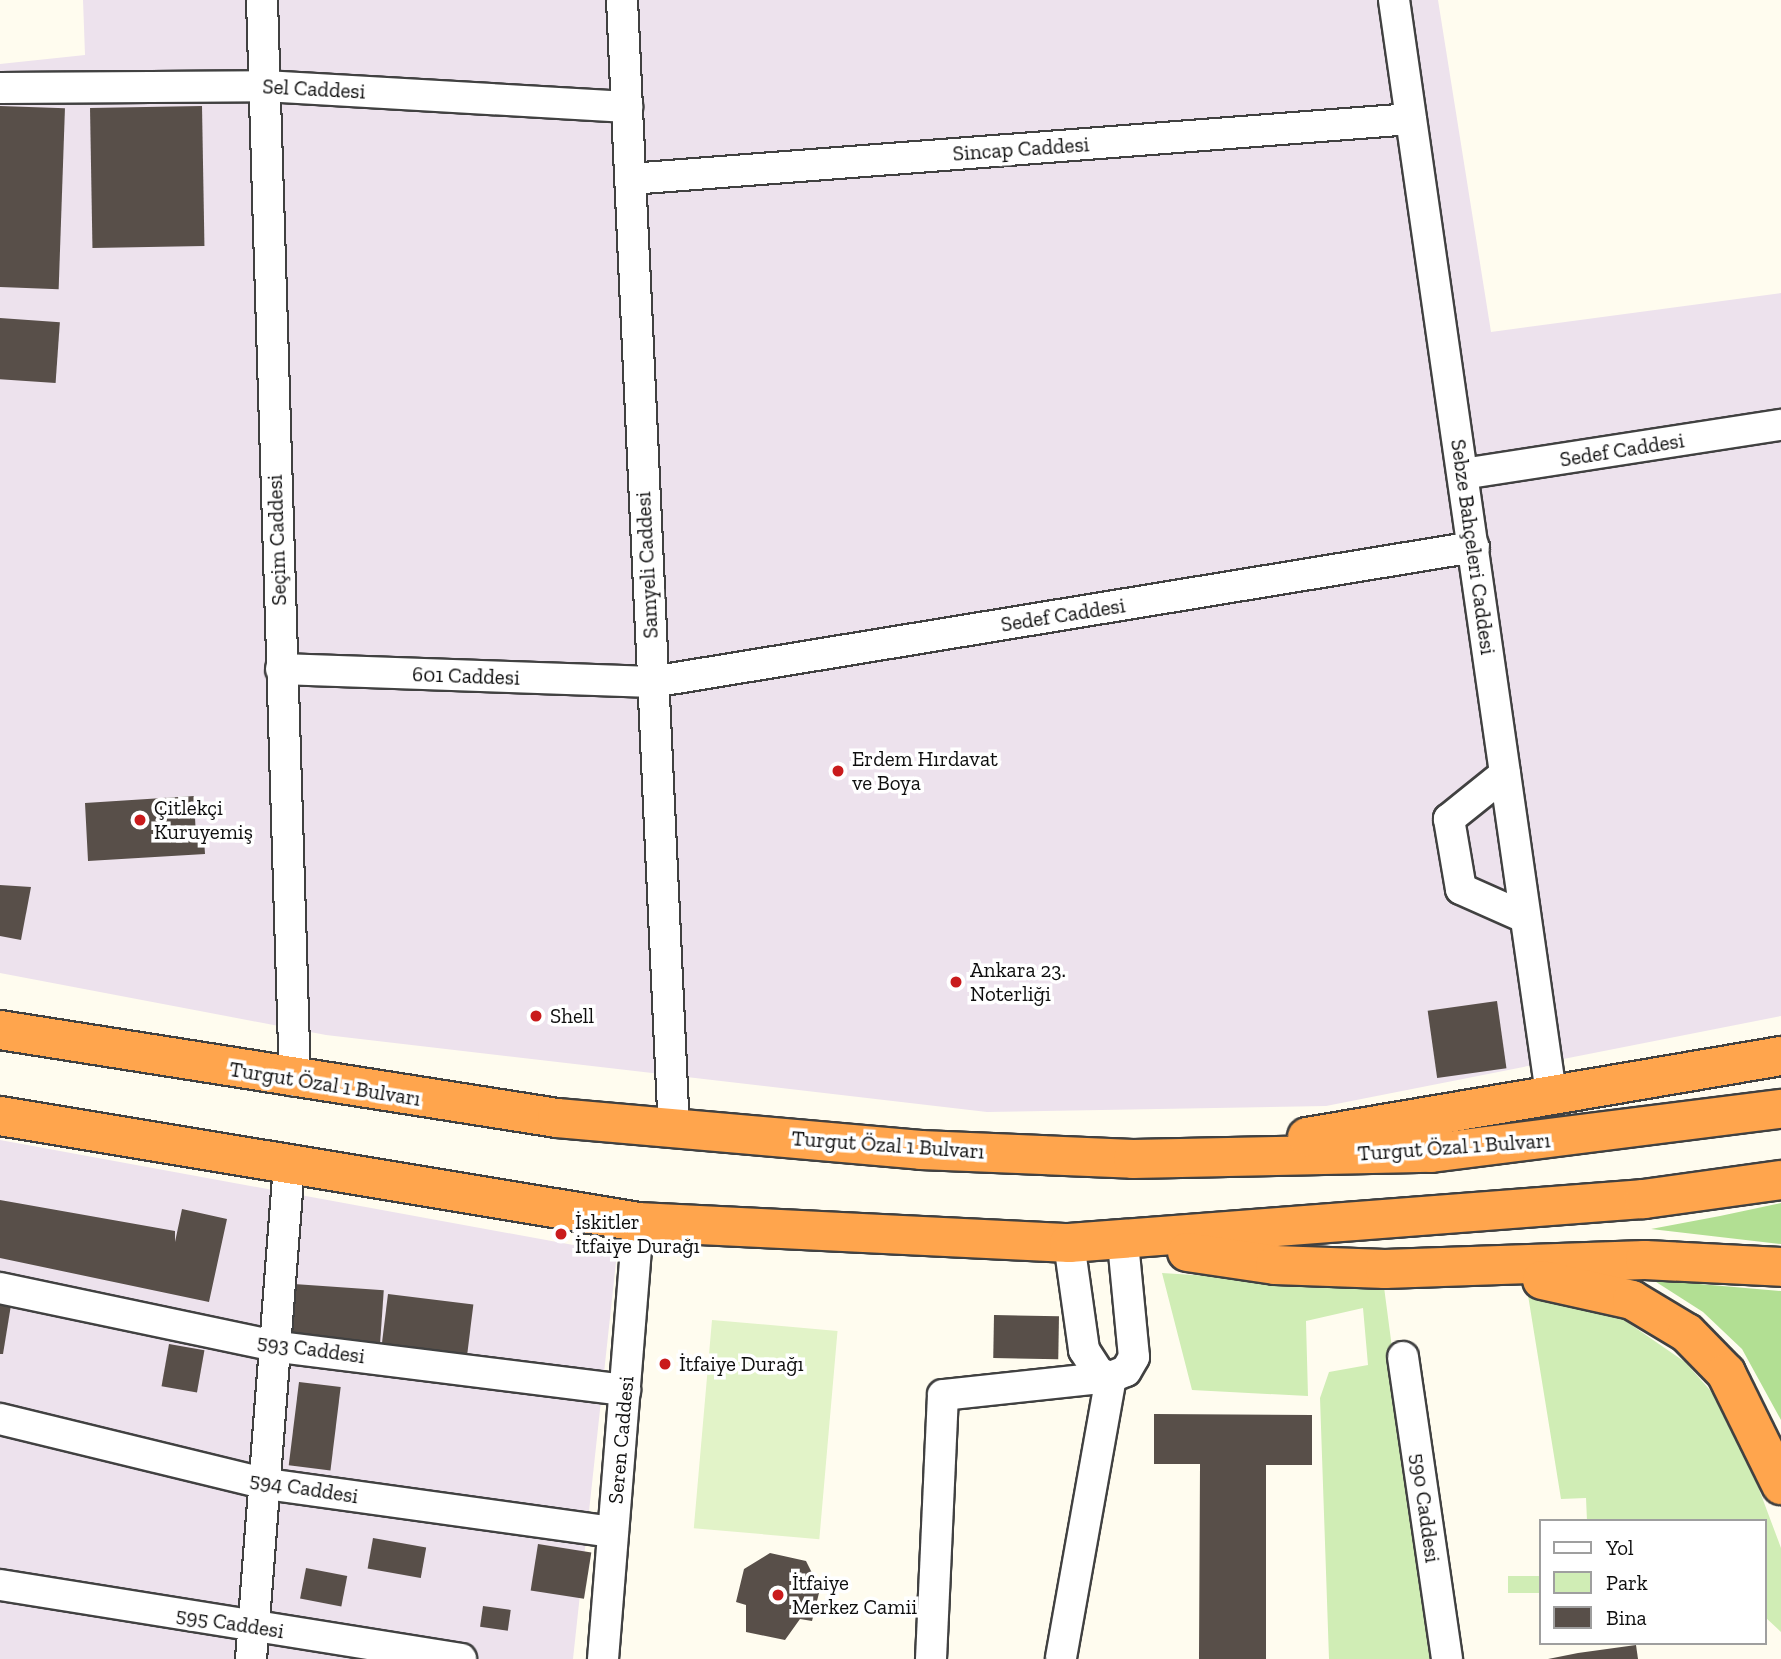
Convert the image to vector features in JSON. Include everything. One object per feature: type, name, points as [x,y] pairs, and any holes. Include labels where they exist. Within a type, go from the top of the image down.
[{"type":"highway","name":"Turgut Özal 1 Bulvarı","points":[[0,1030],[295,1080],[674,1130],[922,1150],[1198,1158],[1431,1153],[1716,1120],[1781,1108]]},
{"type":"highway","points":[[1198,1158],[1551,1094],[1781,1056]]},
{"type":"highway","points":[[0,1116],[289,1169],[638,1222],[1069,1243],[1123,1243],[1644,1199],[1781,1180]]},
{"type":"highway","points":[[1123,1243],[1275,1265],[1481,1269],[1645,1260],[1781,1267]]},
{"type":"highway","points":[[1481,1269],[1632,1300],[1687,1334],[1733,1384],[1781,1485]]},
{"type":"street","name":"Seçim Caddesi","points":[[262,0],[295,1080]]},
{"type":"street","name":"Samyeli Caddesi","points":[[622,0],[674,1130]]},
{"type":"street","name":"Sebze Bahçeleri Caddesi","points":[[1394,0],[1551,1094]]},
{"type":"street","name":"Sel Caddesi","points":[[0,88],[264,86],[627,107]]},
{"type":"street","name":"Sincap Caddesi","points":[[630,179],[1411,118]]},
{"type":"street","name":"Sedef Caddesi","points":[[1463,474],[1781,425]]},
{"type":"street","name":"Sedef Caddesi","points":[[652,682],[1474,547]]},
{"type":"street","name":"601 Caddesi","points":[[281,669],[652,682]]},
{"type":"street","points":[[1505,774],[1449,819],[1461,889],[1524,916]]},
{"type":"street","points":[[251,1659],[279,1347],[289,1169]]},
{"type":"street","name":"Seren Caddesi","points":[[603,1659],[638,1222]]},
{"type":"street","points":[[1069,1243],[1084,1350],[1099,1373],[1111,1377]]},
{"type":"street","points":[[931,1659],[943,1395],[1111,1377],[1126,1371],[1134,1357],[1123,1243]]},
{"type":"street","name":"593 Caddesi","points":[[0,1288],[279,1347],[625,1390]]},
{"type":"street","name":"590 Caddesi","points":[[1403,1357],[1447,1659]]},
{"type":"street","points":[[1061,1659],[1111,1377]]},
{"type":"street","name":"594 Caddesi","points":[[0,1419],[266,1484],[613,1532]]},
{"type":"street","name":"595 Caddesi","points":[[0,1585],[461,1659]]},
{"type":"shaded area","points":[[83,0],[1438,0],[1491,332],[1781,293],[1781,1016],[1326,1106],[987,1112],[326,1035],[0,973],[0,64],[85,55]]},
{"type":"shaded area","points":[[0,1140],[617,1253],[573,1659],[0,1659]]},
{"type":"green space","points":[[1781,1203],[1781,1244],[1651,1229],[1720,1216]]},
{"type":"green space","points":[[1162,1273],[1384,1287],[1433,1659],[1329,1659],[1320,1398],[1329,1372],[1368,1365],[1363,1308],[1306,1321],[1308,1396],[1192,1390]]},
{"type":"green space","points":[[1653,1280],[1781,1291],[1781,1420],[1742,1349],[1703,1312]]},
{"type":"green space","points":[[1527,1289],[1601,1304],[1685,1362],[1717,1398],[1741,1441],[1781,1548],[1781,1632],[1767,1619],[1767,1519],[1587,1519],[1586,1498],[1561,1499]]},
{"type":"green space","points":[[712,1320],[838,1331],[819,1539],[694,1528]]},
{"type":"green space","points":[[1508,1576],[1540,1576],[1540,1593],[1508,1593]]},
{"type":"building","points":[[0,106],[65,108],[59,289],[0,287]]},
{"type":"building","points":[[202,106],[204,246],[92,248],[90,108]]},
{"type":"building","points":[[0,318],[60,322],[56,383],[0,379]]},
{"type":"building","name":"Çitlekçi Kuruyemiş","points":[[194,796],[196,838],[204,838],[205,854],[88,861],[85,803]]},
{"type":"building","points":[[0,885],[31,887],[21,940],[0,936]]},
{"type":"building","points":[[1497,1001],[1506,1068],[1437,1078],[1428,1011]]},
{"type":"building","points":[[0,1200],[175,1231],[175,1242],[182,1209],[227,1219],[209,1302],[0,1258]]},
{"type":"building","points":[[294,1284],[384,1290],[380,1344],[290,1338]]},
{"type":"building","points":[[388,1294],[473,1304],[467,1359],[381,1349]]},
{"type":"building","points":[[0,1303],[11,1305],[3,1354],[0,1354]]},
{"type":"building","points":[[994,1315],[1059,1316],[1058,1359],[993,1358]]},
{"type":"building","points":[[169,1344],[204,1350],[197,1393],[162,1386]]},
{"type":"building","points":[[299,1382],[341,1387],[330,1470],[289,1465]]},
{"type":"building","points":[[1154,1414],[1312,1415],[1312,1465],[1266,1465],[1266,1659],[1199,1659],[1200,1464],[1154,1464]]},
{"type":"building","points":[[373,1538],[426,1547],[421,1578],[368,1569]]},
{"type":"building","points":[[538,1544],[591,1552],[584,1599],[531,1590]]},
{"type":"building","name":"İtfaiye Merkez Camii","points":[[770,1553],[806,1561],[820,1589],[812,1621],[800,1619],[785,1640],[746,1632],[746,1605],[736,1602],[744,1569]]},
{"type":"building","points":[[306,1568],[347,1576],[341,1606],[300,1598]]},
{"type":"building","points":[[483,1606],[511,1610],[508,1631],[480,1627]]},
{"type":"building","points":[[1636,1645],[1638,1659],[1548,1659],[1578,1653]]},
{"type":"place","name":"Erdem Hırdavat ve Boya","points":[[838,771]]},
{"type":"place","name":"Çitlekçi Kuruyemiş","points":[[140,820]]},
{"type":"place","name":"Ankara 23. Noterliği","points":[[956,982]]},
{"type":"place","name":"Shell","points":[[536,1016]]},
{"type":"place","name":"İskitler İtfaiye Durağı","points":[[561,1234]]},
{"type":"place","name":"İtfaiye Durağı","points":[[665,1364]]},
{"type":"place","name":"İtfaiye Merkez Camii","points":[[778,1595]]}]
